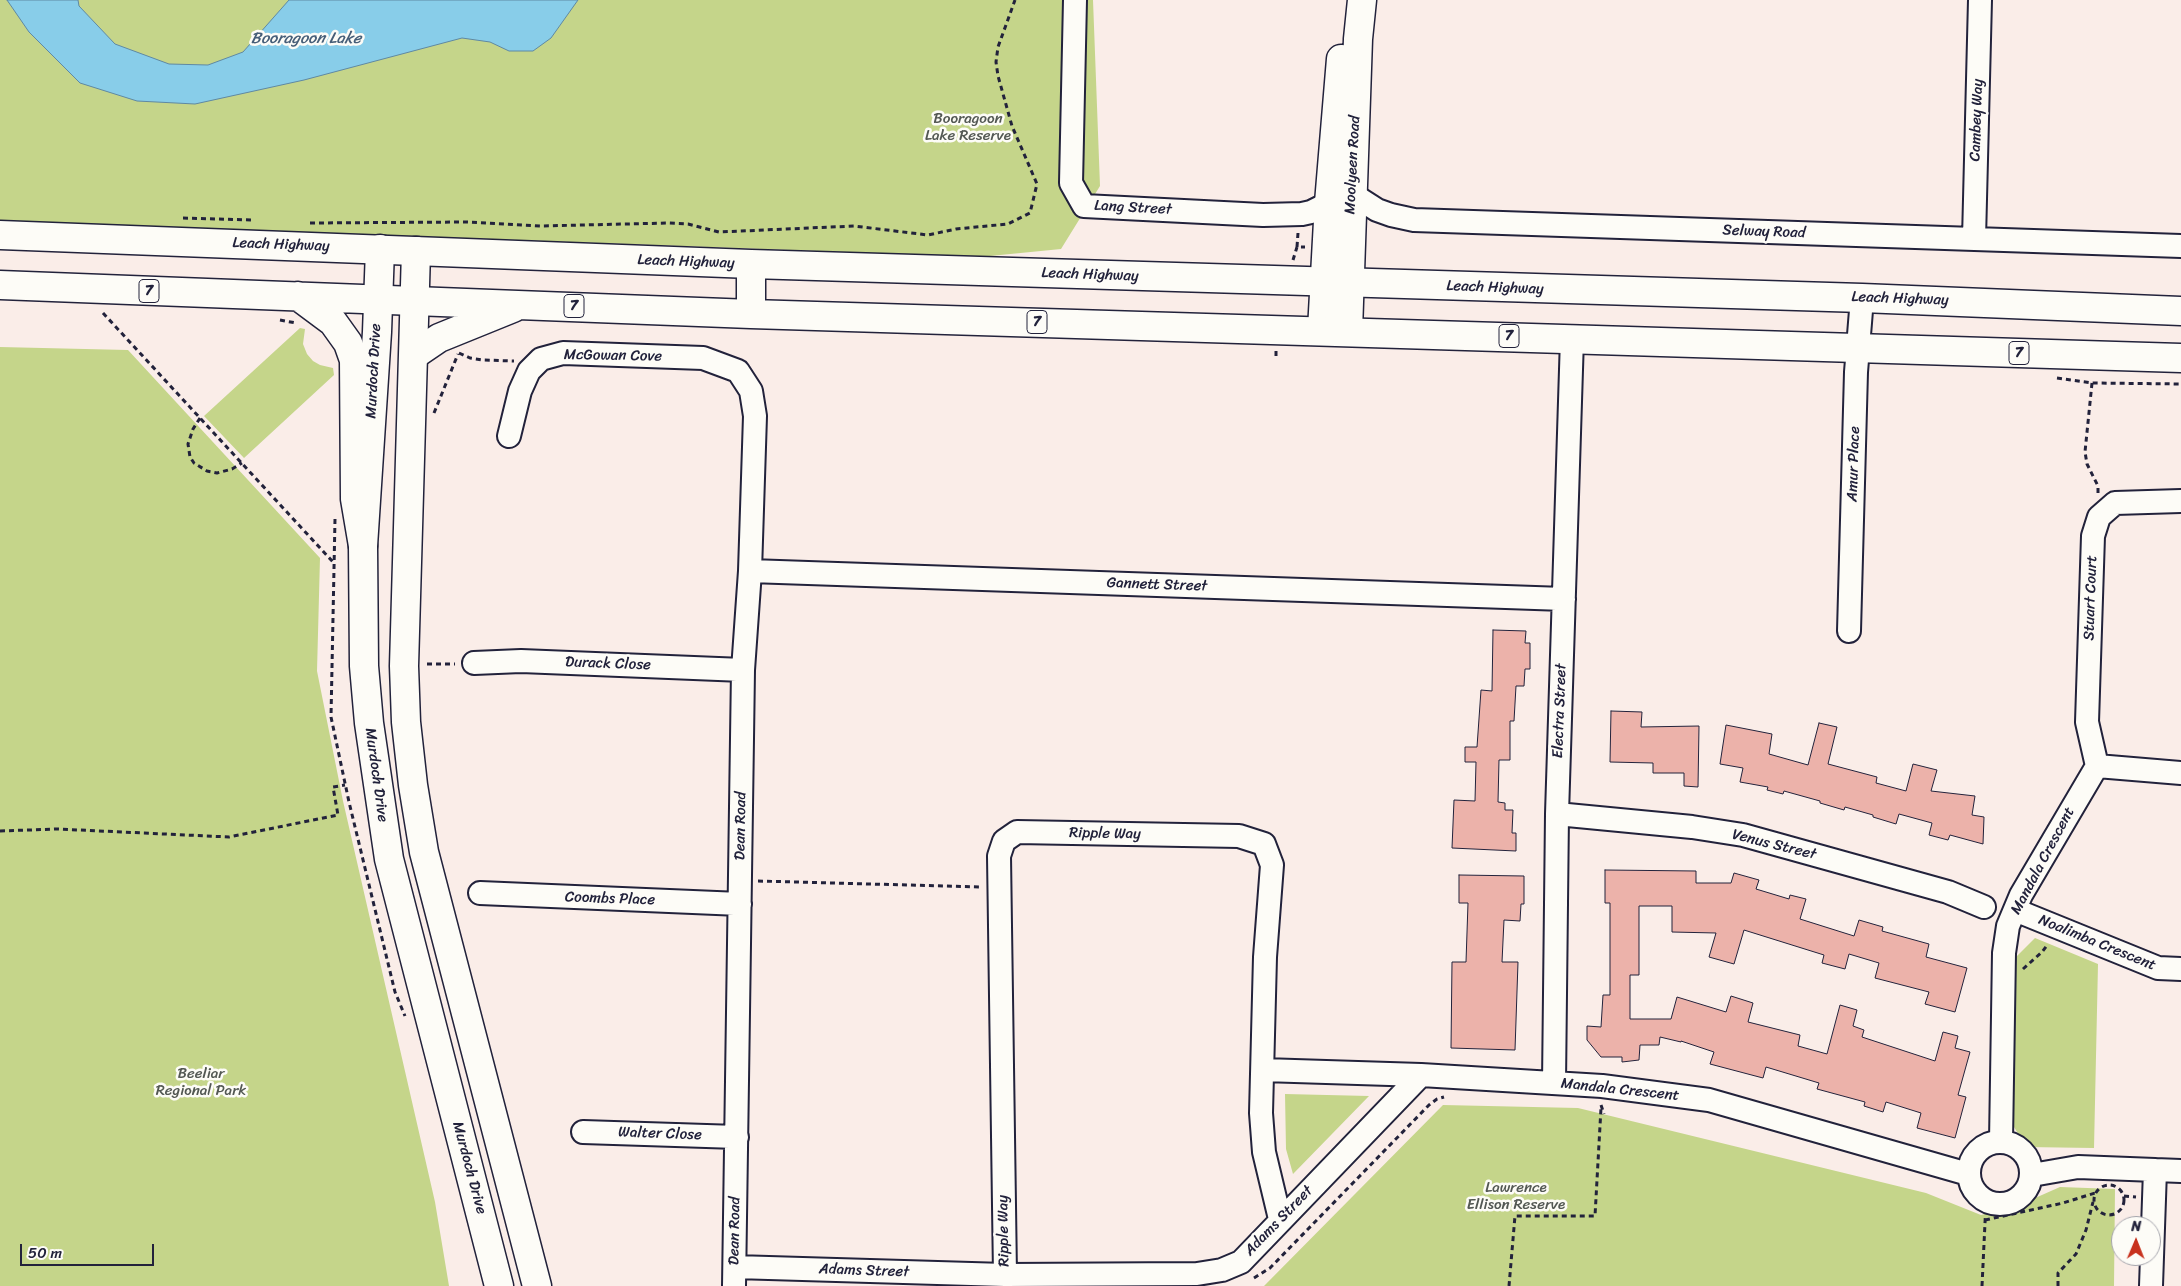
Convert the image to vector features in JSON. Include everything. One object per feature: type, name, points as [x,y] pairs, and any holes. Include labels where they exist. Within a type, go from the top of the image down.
[{"type":"main road","name":"Moolyeen Road","points":[[1335,331],[1347,0]]},
{"type":"main road","name":"Moolyeen Road","points":[[1341,198],[1362,0]]},
{"type":"main road","name":"Leach Highway","points":[[0,235],[751,264],[1862,298],[2181,311]]},
{"type":"main road","name":"Murdoch Drive","points":[[380,250],[363,546],[364,666],[375,776],[387,850],[499,1286]]},
{"type":"main road","points":[[416,251],[404,666],[406,722],[413,785],[424,852],[537,1286]]},
{"type":"main road","points":[[751,264],[751,314]]},
{"type":"main road","name":"7","points":[[0,285],[751,314],[2181,358]]},
{"type":"main road","points":[[298,296],[333,322],[348,343],[354,360],[355,499],[363,546]]},
{"type":"main road","points":[[414,355],[440,338],[521,304]]},
{"type":"street","name":"Lang Street","points":[[1075,0],[1071,174],[1072,183],[1084,206],[1263,215],[1302,214],[1341,198]]},
{"type":"street","name":"Cambey Way","points":[[1974,240],[1980,0]]},
{"type":"street","name":"Selway Road","points":[[1341,198],[1390,215],[1414,220],[2181,246]]},
{"type":"street","name":"Amur Place","points":[[1850,631],[1858,348],[1862,298]]},
{"type":"street","name":"Electra Street","points":[[1554,1083],[1557,814],[1572,338]]},
{"type":"street","name":"McGowan Cove","points":[[529,371],[541,359],[562,354],[703,358],[738,371]]},
{"type":"street","points":[[509,436],[520,391],[529,371]]},
{"type":"street","name":"Dean Road","points":[[735,1277],[743,670],[750,571],[755,416],[751,391],[738,371]]},
{"type":"street","name":"Stuart Court","points":[[2097,766],[2087,722],[2094,536],[2099,517],[2115,503],[2181,501]]},
{"type":"street","name":"Gannett Street","points":[[750,571],[1564,599]]},
{"type":"street","name":"Durack Close","points":[[474,663],[522,661],[743,670]]},
{"type":"street","points":[[2097,766],[2181,773]]},
{"type":"street","name":"Mandala Crescent","points":[[2009,1137],[2004,953],[2008,926],[2020,895],[2097,766]]},
{"type":"street","name":"Venus Street","points":[[1557,814],[1692,827],[1743,835],[1948,892],[1984,907]]},
{"type":"street","name":"Ripple Way","points":[[1004,1275],[998,856],[1004,841],[1017,832],[1239,836],[1264,844],[1272,865],[1265,957],[1261,1113],[1264,1152],[1280,1220]]},
{"type":"street","name":"Coombs Place","points":[[480,893],[740,904]]},
{"type":"street","name":"Noalimba Crescent","points":[[2015,910],[2158,968],[2181,969]]},
{"type":"street","name":"Mandala Crescent","points":[[1263,1070],[1421,1075],[1554,1083],[1599,1097],[1709,1100],[1968,1174]]},
{"type":"street","name":"Adams Street","points":[[735,1277],[1197,1274],[1222,1270],[1241,1262],[1421,1075]]},
{"type":"street","name":"Walter Close","points":[[583,1132],[737,1137]]},
{"type":"street","points":[[2035,1166],[2028,1186],[2021,1197],[2009,1203],[1998,1204],[1985,1211],[1970,1185],[1968,1174],[1970,1162],[1980,1148],[2009,1137],[2013,1144],[2025,1154],[2030,1164],[2035,1166],[2181,1171]]},
{"type":"street","points":[[2152,1286],[2155,1170]]},
{"type":"path","points":[[366,222],[466,222],[540,226],[668,223],[688,224],[720,232],[854,226],[928,235],[956,229],[1008,224],[1030,213],[1037,184],[1012,126],[996,62],[998,47],[1014,0]]},
{"type":"path","points":[[1298,228],[1297,247],[1306,247]]},
{"type":"path","points":[[93,313],[113,313]]},
{"type":"path","points":[[103,313],[333,563]]},
{"type":"path","points":[[272,320],[304,325]]},
{"type":"path","points":[[454,348],[459,353],[470,358],[517,361],[529,371]]},
{"type":"path","points":[[434,415],[459,353]]},
{"type":"path","points":[[2092,383],[2085,452],[2087,464],[2098,486],[2098,502]]},
{"type":"path","points":[[200,418],[193,429],[188,444],[190,457],[194,463],[207,471],[217,473],[232,469],[242,463]]},
{"type":"path","points":[[421,664],[474,663]]},
{"type":"path","points":[[0,831],[57,829],[229,837],[338,815],[334,787],[345,785]]},
{"type":"path","points":[[740,880],[998,887]]},
{"type":"path","points":[[2021,970],[2042,952],[2052,937],[2056,926]]},
{"type":"path","points":[[1251,1280],[1270,1268],[1429,1105],[1437,1099],[1452,1096]]},
{"type":"path","points":[[1599,1097],[1604,1114]]},
{"type":"path","points":[[1509,1286],[1514,1216],[1595,1216],[1599,1097]]},
{"type":"path","points":[[2009,1137],[2035,1166]]},
{"type":"path","points":[[2099,1182],[2103,1186]]},
{"type":"path","points":[[1982,1286],[1985,1211],[2064,1203],[2095,1193],[2103,1186],[2113,1185],[2122,1191],[2124,1196],[2123,1206],[2116,1213],[2106,1215],[2098,1210],[2094,1201]]},
{"type":"path","points":[[2058,1286],[2058,1273],[2076,1254],[2086,1230],[2095,1193]]},
{"type":"green space","name":"Booragoon Lake Reserve","points":[[0,0],[1093,0],[1100,186],[1061,249],[980,257],[0,221]]},
{"type":"green space","points":[[300,328],[305,329],[303,344],[307,354],[320,365],[333,368],[334,375],[244,458],[204,416]]},
{"type":"green space","name":"Beeliar Regional Park","points":[[0,347],[128,350],[320,558],[317,671],[343,801],[435,1202],[449,1286],[0,1286]]},
{"type":"green space","points":[[2035,938],[2098,964],[2094,1148],[2026,1147],[2008,1117],[2011,962]]},
{"type":"green space","points":[[1285,1094],[1369,1096],[1293,1174],[1286,1149]]},
{"type":"green space","name":"Lawrence Ellison Reserve","points":[[1443,1105],[1578,1108],[1926,1193],[1981,1215],[2017,1206],[2060,1187],[2115,1189],[2115,1216],[2111,1216],[2111,1266],[2114,1266],[2114,1286],[1264,1286]]},
{"type":"water","name":"Booragoon Lake","points":[[7,0],[78,0],[79,6],[115,44],[169,64],[208,65],[243,52],[289,0],[578,0],[551,38],[533,51],[509,51],[490,42],[462,38],[304,80],[195,104],[137,101],[80,83],[29,32]]},
{"type":"building","points":[[1493,630],[1526,631],[1525,643],[1530,643],[1530,669],[1525,669],[1524,686],[1516,686],[1514,721],[1510,721],[1510,760],[1499,760],[1498,802],[1505,803],[1505,810],[1513,810],[1512,833],[1516,833],[1516,851],[1452,848],[1454,800],[1475,801],[1476,762],[1465,762],[1465,747],[1477,747],[1481,690],[1492,691]]},
{"type":"building","points":[[1611,711],[1642,712],[1641,727],[1699,726],[1698,787],[1684,786],[1684,773],[1653,773],[1653,763],[1610,762]]},
{"type":"building","points":[[1819,723],[1837,727],[1828,764],[1877,777],[1876,783],[1906,791],[1913,764],[1937,770],[1931,791],[1975,796],[1972,815],[1984,817],[1983,844],[1950,835],[1948,840],[1929,835],[1932,823],[1899,814],[1896,824],[1845,807],[1844,810],[1784,791],[1783,794],[1767,790],[1768,787],[1740,782],[1743,768],[1720,764],[1726,725],[1772,734],[1769,754],[1808,765]]},
{"type":"building","points":[[1605,870],[1696,871],[1696,883],[1731,883],[1734,873],[1759,880],[1756,889],[1789,899],[1790,895],[1806,899],[1800,919],[1854,936],[1859,920],[1883,927],[1882,931],[1929,944],[1926,957],[1967,968],[1955,1012],[1925,1004],[1929,992],[1875,978],[1879,963],[1849,954],[1845,969],[1822,963],[1824,955],[1744,930],[1734,964],[1709,957],[1716,933],[1672,932],[1672,906],[1639,906],[1639,975],[1630,975],[1630,1019],[1671,1019],[1677,997],[1726,1012],[1731,996],[1753,1003],[1748,1022],[1800,1035],[1798,1046],[1827,1054],[1840,1005],[1857,1010],[1853,1026],[1864,1030],[1862,1037],[1935,1061],[1943,1032],[1958,1036],[1955,1048],[1970,1052],[1958,1095],[1966,1097],[1955,1138],[1917,1128],[1921,1113],[1886,1102],[1883,1112],[1864,1106],[1865,1102],[1817,1089],[1819,1083],[1766,1067],[1763,1078],[1710,1064],[1714,1052],[1681,1041],[1660,1037],[1659,1045],[1640,1045],[1639,1060],[1622,1062],[1622,1057],[1601,1057],[1587,1040],[1587,1026],[1601,1027],[1603,995],[1610,995],[1610,903],[1605,903]]},
{"type":"building","points":[[1459,875],[1524,876],[1524,904],[1521,904],[1520,921],[1504,920],[1502,962],[1518,962],[1515,1050],[1451,1048],[1452,962],[1466,962],[1468,903],[1459,903]]}]
